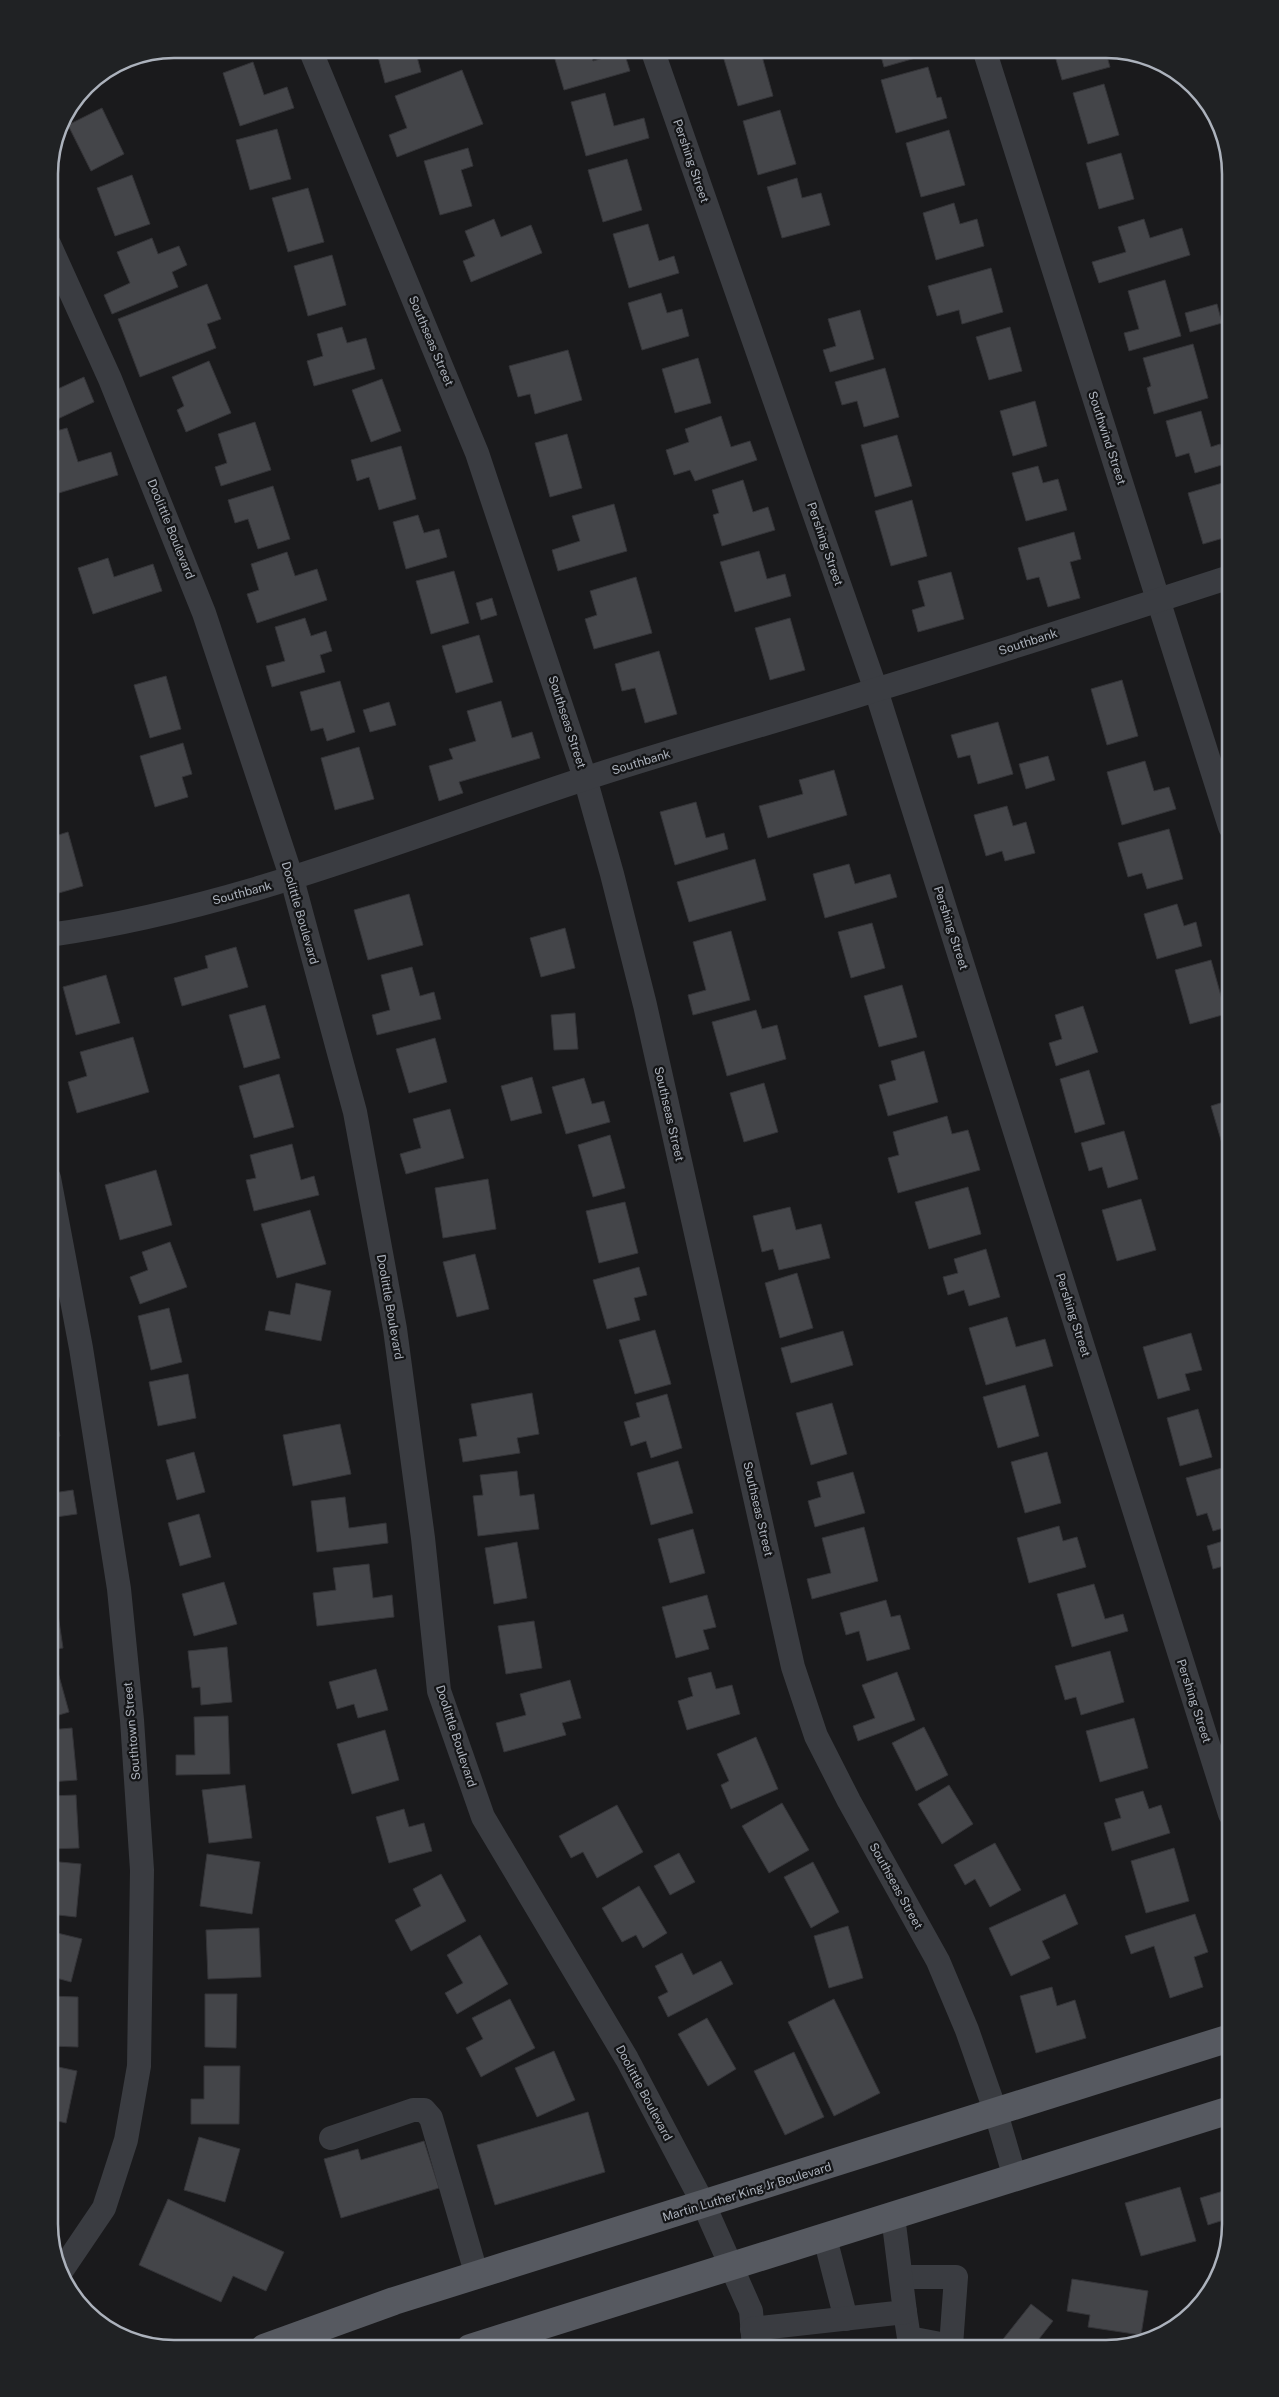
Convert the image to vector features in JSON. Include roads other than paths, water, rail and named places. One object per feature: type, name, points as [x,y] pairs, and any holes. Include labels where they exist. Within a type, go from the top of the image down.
[{"type":"main road","name":"Martin Luther King Jr Boulevard","points":[[289,2339],[394,2302],[1222,2041]]},
{"type":"main road","points":[[511,2339],[1222,2113]]},
{"type":"street","name":"Southseas Street","points":[[313,57],[477,453],[585,778],[612,874],[645,1005],[793,1667],[816,1736],[849,1801],[938,1961],[967,2030],[996,2113],[1015,2178]]},
{"type":"street","name":"Pershing Street","points":[[655,58],[876,690],[1222,1789]]},
{"type":"street","name":"Southwind Street","points":[[987,58],[1222,802]]},
{"type":"street","name":"Doolittle Boulevard","points":[[58,264],[110,379],[204,613],[292,879],[355,1112],[395,1328],[424,1538],[439,1691],[483,1817],[627,2059],[704,2205],[751,2311],[753,2339]]},
{"type":"street","name":"Southbank","points":[[58,934],[100,928],[179,910],[292,879],[585,778],[876,690],[1222,580]]},
{"type":"street","name":"Southtown Street","points":[[58,1226],[81,1348],[119,1589],[132,1720],[142,1870],[139,2066],[126,2140],[104,2208],[65,2266]]},
{"type":"street","points":[[331,2138],[414,2110],[424,2110],[431,2118],[478,2276]]},
{"type":"street","points":[[893,2216],[909,2338],[918,2340]]},
{"type":"street","points":[[825,2238],[846,2319]]},
{"type":"street","points":[[901,2277],[956,2277],[951,2340]]},
{"type":"street","points":[[753,2339],[846,2319],[905,2312]]}]
